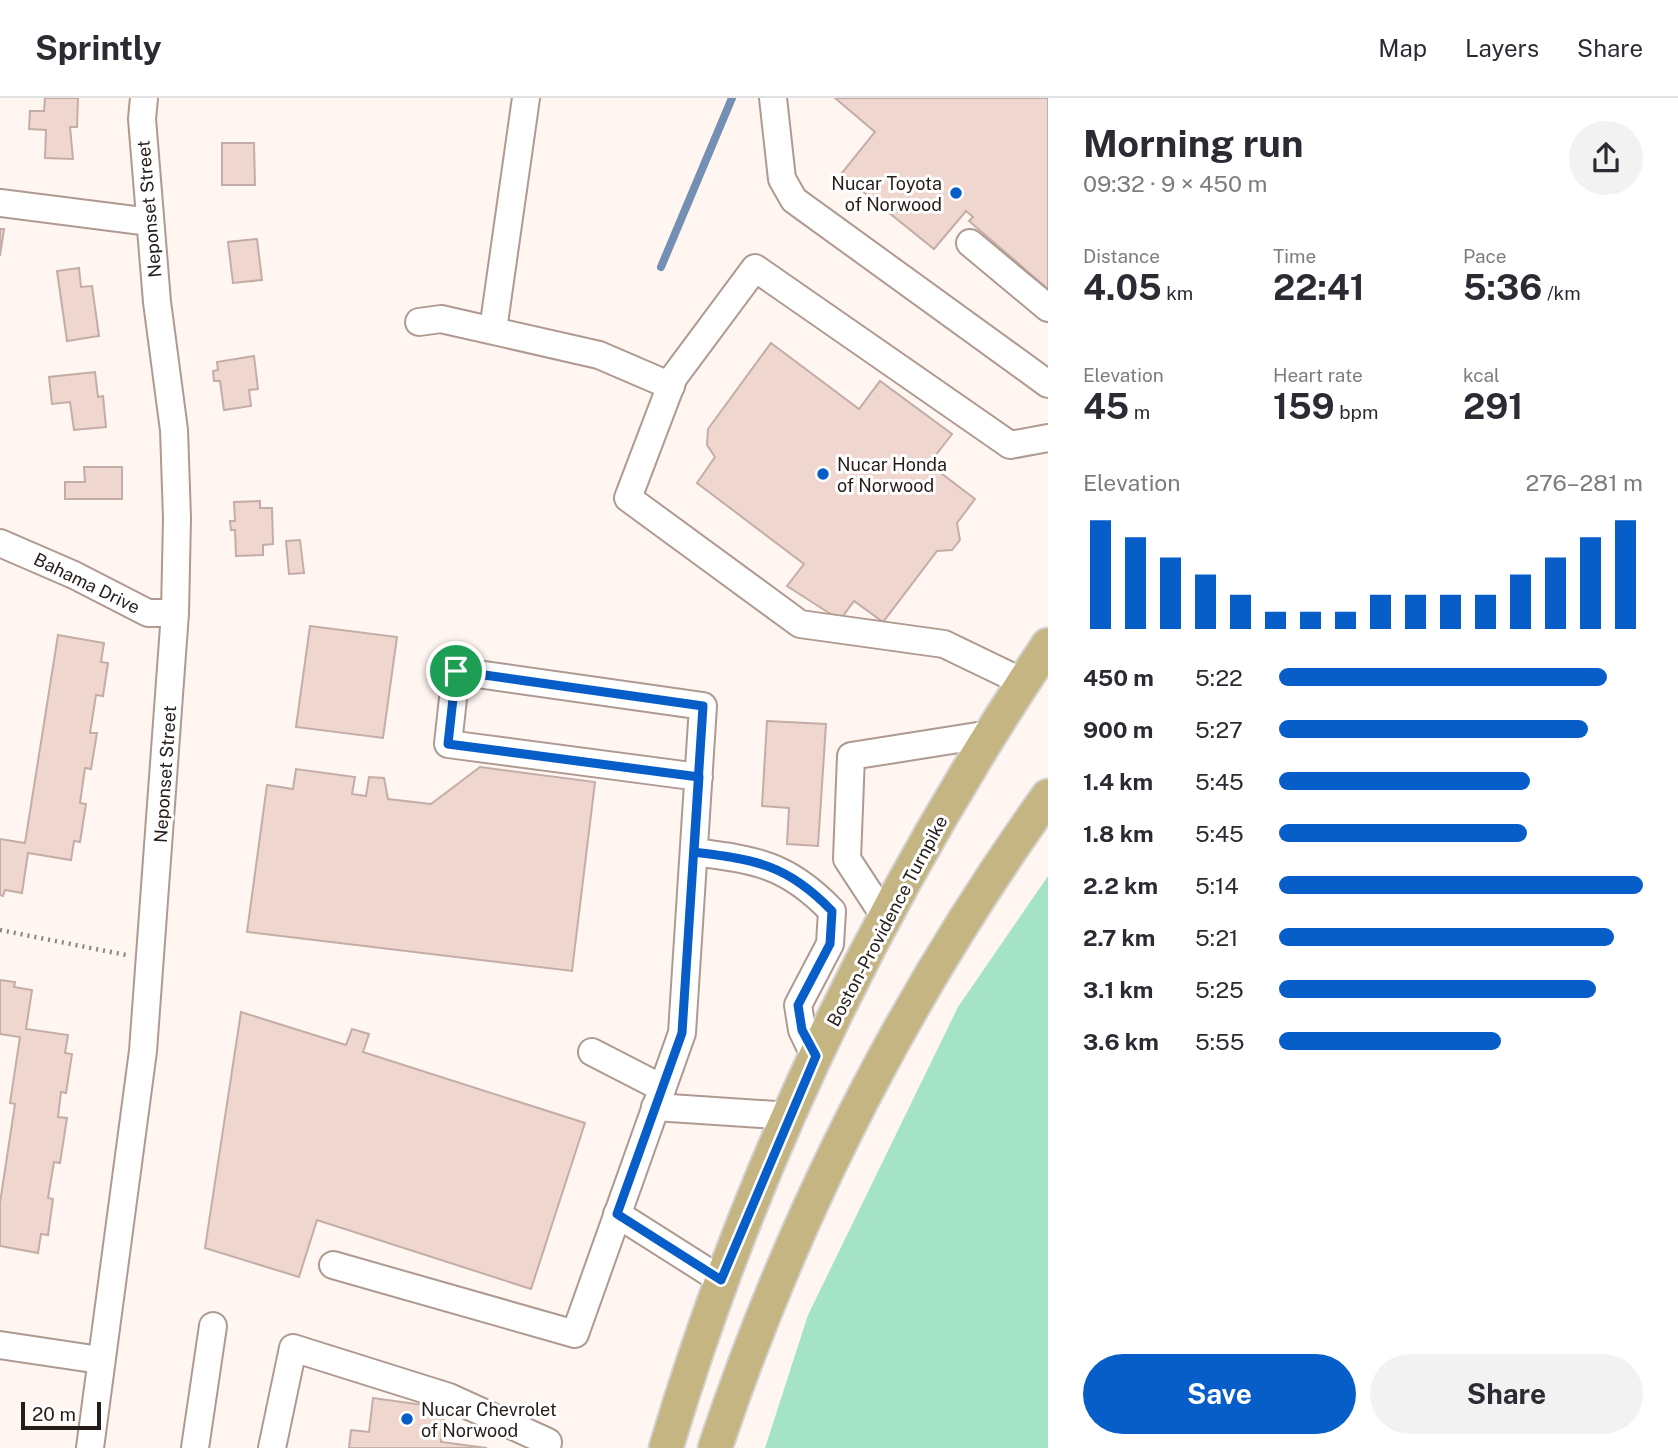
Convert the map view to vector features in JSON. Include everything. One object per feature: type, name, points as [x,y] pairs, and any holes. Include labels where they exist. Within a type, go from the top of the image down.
[{"type":"main road","name":"Boston-Providence Turnpike","points":[[666,1448],[721,1280],[816,1056],[885,918],[990,734],[1048,645]]},
{"type":"main road","points":[[715,1448],[746,1357],[790,1247],[853,1116],[930,973],[1000,863],[1048,796]]},
{"type":"street","name":"Neponset Street","points":[[90,1448],[142,1051],[151,961],[175,613],[177,518],[174,430],[150,222],[142,119],[144,98]]},
{"type":"street","points":[[493,330],[526,98]]},
{"type":"street","points":[[773,98],[782,179],[794,200],[1048,384]]},
{"type":"street","points":[[0,203],[150,222]]},
{"type":"street","points":[[970,243],[1048,308]]},
{"type":"street","points":[[1023,682],[944,644],[800,624],[628,498],[674,377],[755,268],[1010,445],[1048,438]]},
{"type":"street","points":[[419,322],[441,319],[599,355],[671,386]]},
{"type":"street","name":"Bahama Drive","points":[[0,543],[75,575],[148,612],[175,613]]},
{"type":"street","points":[[333,1265],[575,1334],[682,1033],[699,777],[703,706],[456,671],[448,744],[699,777]]},
{"type":"street","points":[[885,918],[846,859],[851,756],[990,734]]},
{"type":"street","points":[[694,852],[756,860],[806,884],[832,911],[830,944],[798,1005],[802,1030],[816,1056]]},
{"type":"street","points":[[592,1052],[659,1098],[790,1116]]},
{"type":"street","points":[[617,1214],[721,1280]]},
{"type":"street","points":[[195,1448],[213,1326]]},
{"type":"street","points":[[0,1345],[100,1360]]},
{"type":"street","points":[[272,1448],[293,1348],[449,1397],[548,1442],[547,1448]]},
{"type":"path","points":[[0,930],[151,961]]},
{"type":"green space","points":[[1048,876],[1048,1448],[765,1448],[808,1315],[958,1007]]},
{"type":"building","points":[[45,98],[78,98],[77,127],[70,127],[73,159],[45,158],[46,130],[29,129],[30,111],[44,111]]},
{"type":"building","name":"Nucar Toyota of Norwood","points":[[835,98],[1048,98],[1048,289],[969,221],[973,217],[966,211],[934,249],[841,174],[875,132]]},
{"type":"building","points":[[222,143],[254,143],[255,185],[222,185]]},
{"type":"building","points":[[0,229],[4,229],[0,256]]},
{"type":"building","points":[[257,239],[262,280],[233,283],[228,242]]},
{"type":"building","points":[[79,268],[81,287],[92,286],[99,336],[67,341],[57,271]]},
{"type":"building","name":"Nucar Honda of Norwood","points":[[771,343],[859,409],[880,381],[952,434],[929,464],[975,499],[957,523],[960,540],[952,550],[937,551],[883,622],[854,601],[840,620],[787,586],[804,564],[697,483],[715,457],[707,445],[708,429]]},
{"type":"building","points":[[254,356],[258,389],[249,390],[251,406],[224,410],[220,381],[214,381],[213,371],[218,370],[217,362]]},
{"type":"building","points":[[95,372],[98,397],[103,396],[106,427],[74,430],[70,402],[52,404],[49,377]]},
{"type":"building","points":[[84,467],[122,467],[122,499],[65,499],[65,482],[85,482]]},
{"type":"building","points":[[260,501],[260,508],[272,508],[273,544],[263,545],[263,555],[236,556],[235,530],[231,530],[230,521],[235,521],[234,502]]},
{"type":"building","points":[[300,540],[304,573],[289,574],[286,541]]},
{"type":"building","points":[[310,626],[397,637],[383,738],[296,727]]},
{"type":"building","points":[[58,635],[104,643],[101,662],[108,663],[103,696],[96,695],[90,733],[97,733],[91,769],[85,768],[80,803],[86,804],[80,842],[74,841],[71,860],[28,853],[22,893],[5,890],[3,896],[0,895],[0,839],[25,843]]},
{"type":"building","points":[[767,721],[826,724],[818,846],[787,844],[789,808],[762,806]]},
{"type":"building","points":[[480,767],[595,782],[572,971],[247,932],[267,785],[293,789],[296,769],[355,777],[352,794],[366,796],[369,777],[384,778],[388,799],[431,804]]},
{"type":"building","points":[[0,980],[15,982],[14,987],[32,990],[26,1029],[68,1035],[65,1053],[72,1054],[66,1093],[61,1092],[58,1117],[67,1118],[60,1163],[54,1162],[48,1198],[53,1199],[48,1235],[41,1234],[38,1253],[0,1246],[0,1203],[15,1104],[10,1103],[20,1037],[0,1034]]},
{"type":"building","points":[[241,1012],[346,1045],[352,1029],[369,1034],[363,1052],[585,1123],[531,1289],[317,1220],[299,1277],[205,1248]]},
{"type":"building","name":"Nucar Chevrolet of Norwood","points":[[373,1398],[445,1408],[441,1442],[487,1448],[349,1448],[351,1430],[369,1432]]},
{"type":"waterway","points":[[661,267],[732,98]]},
{"type":"place","name":"Nucar Toyota of Norwood","points":[[956,193]]},
{"type":"place","name":"Nucar Honda of Norwood","points":[[823,474]]},
{"type":"place","name":"Nucar Chevrolet of Norwood","points":[[407,1419]]},
{"type":"route","points":[[456,671],[448,744],[699,777],[694,852],[756,860],[806,884],[832,911],[830,944],[798,1005],[802,1030],[816,1056],[721,1280],[617,1214],[682,1033],[694,852],[703,706],[456,671]]}]
